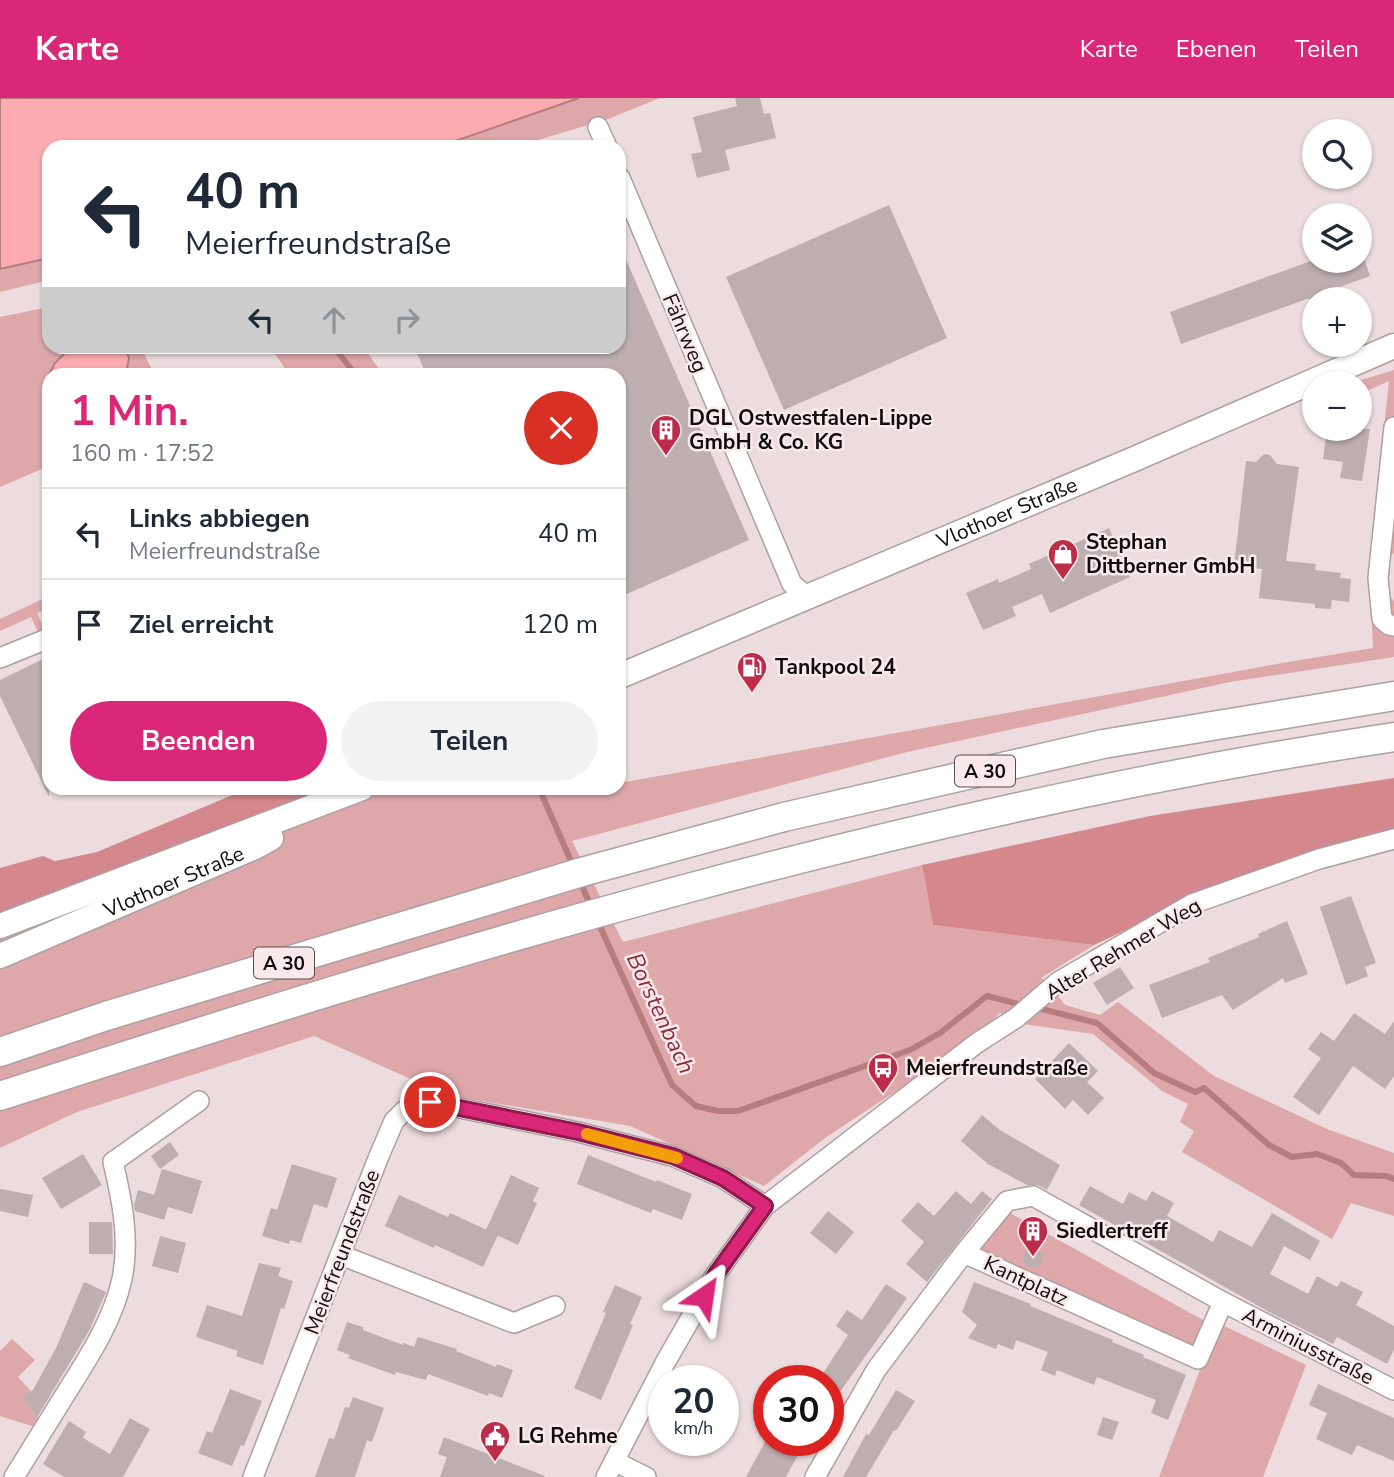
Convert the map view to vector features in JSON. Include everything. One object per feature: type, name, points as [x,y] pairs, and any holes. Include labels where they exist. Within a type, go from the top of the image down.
[{"type":"highway","name":"A 30","points":[[0,1052],[106,1016],[576,874],[784,817],[1103,744],[1394,696]]},
{"type":"highway","name":"A 30","points":[[0,1096],[109,1060],[592,913],[754,869],[924,827],[1291,752],[1394,737]]},
{"type":"highway","points":[[0,1115],[39,1101],[109,1060]]},
{"type":"main road","name":"Vlothoer Straße","points":[[626,674],[1394,346]]},
{"type":"main road","name":"Vlothoer Straße","points":[[0,926],[343,795]]},
{"type":"main road","name":"Vlothoer Straße","points":[[0,956],[255,847],[346,795]]},
{"type":"street","points":[[598,127],[604,140]]},
{"type":"street","name":"Fährweg","points":[[626,192],[792,584],[808,597]]},
{"type":"street","points":[[1394,428],[1378,578],[1382,619],[1394,626]]},
{"type":"street","points":[[0,658],[42,641]]},
{"type":"street","name":"Alter Rehmer Weg","points":[[610,1469],[665,1363],[716,1274],[765,1206],[977,1043],[1016,1018],[1058,982],[1192,904],[1319,859],[1394,839]]},
{"type":"street","points":[[14,1477],[93,1350],[114,1308],[122,1278],[125,1244],[124,1211],[114,1162],[199,1101]]},
{"type":"street","name":"Meierfreundstraße","points":[[253,1477],[379,1156],[394,1121],[404,1111],[430,1102],[578,1132],[673,1156],[723,1178],[765,1206]]},
{"type":"street","name":"Kantplatz","points":[[1033,1196],[1223,1302],[1198,1359],[964,1253],[1007,1201],[1033,1196]]},
{"type":"street","points":[[814,1477],[876,1370],[964,1253]]},
{"type":"street","points":[[341,1255],[514,1323],[555,1306]]},
{"type":"street","name":"Arminiusstraße","points":[[1223,1302],[1394,1390]]},
{"type":"street","points":[[610,1469],[646,1477]]},
{"type":"shaded area","points":[[0,98],[579,98],[458,140],[42,140],[42,260],[0,269]]},
{"type":"shaded area","points":[[579,98],[660,98],[608,119],[538,140],[458,140]]},
{"type":"shaded area","points":[[42,260],[42,282],[0,292],[0,269]]},
{"type":"shaded area","points":[[42,308],[42,354],[144,354],[151,368],[42,368],[42,469],[0,487],[0,317]]},
{"type":"shaded area","points":[[64,354],[128,354],[127,368],[52,368]]},
{"type":"shaded area","points":[[275,354],[369,354],[378,368],[285,368]]},
{"type":"shaded area","points":[[1394,370],[1394,553],[1385,562],[1390,597],[1394,601],[1394,657],[1230,682],[907,752],[572,841],[623,942],[922,865],[933,925],[1094,945],[1041,978],[1065,1005],[1100,1015],[1118,1002],[1214,1076],[1327,1129],[1394,1153],[1394,1216],[1351,1203],[1332,1239],[1182,1152],[1194,1131],[1180,1122],[1188,1104],[1162,1091],[1093,1034],[1016,1023],[1000,1013],[972,1041],[825,1138],[764,1186],[630,1126],[447,1095],[314,1036],[77,1112],[0,1148],[0,920],[311,795],[626,795],[626,782],[1373,648],[1369,568],[1389,381],[1372,389],[1372,377]]},
{"type":"shaded area","points":[[42,599],[42,611],[37,613],[42,624],[42,632],[39,634],[31,617],[0,631],[0,619]]},
{"type":"shaded area","points":[[1394,778],[1394,828],[1192,899],[1094,945],[933,925],[922,865],[1150,816]]},
{"type":"shaded area","points":[[232,795],[311,795],[0,920],[0,868],[43,856],[55,861],[97,852]]},
{"type":"shaded area","points":[[1001,1208],[1212,1325],[1198,1359],[965,1253]]},
{"type":"shaded area","points":[[1218,1323],[1306,1365],[1263,1477],[1159,1477]]},
{"type":"shaded area","points":[[12,1339],[35,1360],[18,1377],[31,1391],[24,1396],[39,1419],[35,1427],[0,1416],[0,1351]]},
{"type":"building","points":[[735,98],[760,98],[764,114],[770,113],[776,138],[725,150],[730,170],[697,178],[691,154],[702,152],[693,117],[737,106]]},
{"type":"building","name":"DGL Ostwestfalen-Lippe GmbH & Co. KG","points":[[889,205],[947,338],[784,410],[726,277]]},
{"type":"building","name":"DGL Ostwestfalen-Lippe GmbH & Co. KG","points":[[626,260],[749,540],[626,594],[626,368],[423,368],[417,354],[626,354]]},
{"type":"building","points":[[1302,264],[1302,273],[1369,273],[1370,276],[1340,287],[1302,287],[1302,301],[1181,344],[1170,312]]},
{"type":"building","points":[[1325,441],[1368,441],[1362,481],[1340,478],[1343,462],[1323,459]]},
{"type":"building","points":[[1264,454],[1270,455],[1277,464],[1299,467],[1286,561],[1316,564],[1315,570],[1341,573],[1340,578],[1351,579],[1349,602],[1332,600],[1331,609],[1315,608],[1315,604],[1259,598],[1262,569],[1234,566],[1246,461],[1256,462]]},
{"type":"building","name":"Stephan Dittberner GmbH","points":[[1109,528],[1130,577],[1050,613],[1042,594],[1012,607],[1016,616],[983,630],[966,593],[1031,569],[1029,564]]},
{"type":"building","points":[[42,659],[42,783],[0,696],[0,680]]},
{"type":"building","points":[[1351,896],[1376,963],[1365,967],[1368,976],[1346,985],[1320,907]]},
{"type":"building","points":[[1287,921],[1308,974],[1285,983],[1283,978],[1233,1010],[1222,995],[1162,1018],[1149,985],[1210,962],[1208,958],[1259,937],[1258,934]]},
{"type":"building","points":[[1120,967],[1134,988],[1107,1005],[1093,983]]},
{"type":"building","points":[[1354,1013],[1385,1034],[1394,1021],[1394,1076],[1385,1089],[1353,1066],[1319,1115],[1293,1097],[1321,1058],[1308,1049],[1321,1032],[1334,1041]]},
{"type":"building","points":[[1069,1043],[1098,1071],[1087,1082],[1104,1098],[1088,1115],[1073,1100],[1065,1109],[1035,1079]]},
{"type":"building","points":[[982,1115],[1000,1130],[1060,1165],[1047,1190],[1038,1185],[1027,1185],[988,1164],[961,1141]]},
{"type":"building","points":[[170,1142],[179,1155],[160,1169],[151,1156]]},
{"type":"building","points":[[83,1154],[102,1185],[61,1209],[42,1178]]},
{"type":"building","points":[[588,1155],[692,1194],[682,1220],[653,1209],[651,1213],[577,1184]]},
{"type":"building","points":[[292,1164],[337,1178],[327,1208],[314,1204],[301,1243],[290,1240],[289,1244],[262,1236],[271,1208],[277,1210]]},
{"type":"building","points":[[162,1169],[202,1181],[192,1214],[168,1207],[164,1220],[135,1211],[138,1190],[154,1195]]},
{"type":"building","points":[[511,1175],[539,1188],[533,1201],[537,1203],[518,1245],[486,1230]]},
{"type":"building","points":[[1090,1186],[1123,1204],[1129,1192],[1146,1201],[1152,1191],[1174,1203],[1167,1216],[1213,1242],[1219,1230],[1252,1247],[1272,1213],[1320,1241],[1310,1260],[1284,1246],[1270,1274],[1308,1294],[1317,1276],[1337,1287],[1341,1281],[1363,1292],[1356,1305],[1394,1326],[1394,1350],[1387,1364],[1337,1337],[1333,1344],[1271,1313],[1079,1205]]},
{"type":"building","points":[[0,1189],[33,1195],[28,1217],[0,1211]]},
{"type":"building","points":[[956,1191],[971,1204],[982,1191],[992,1199],[927,1282],[906,1264],[924,1242],[901,1221],[918,1202],[934,1216]]},
{"type":"building","points":[[399,1195],[448,1217],[450,1213],[498,1235],[483,1267],[385,1226]]},
{"type":"building","points":[[828,1211],[854,1232],[836,1254],[810,1233]]},
{"type":"building","points":[[89,1222],[112,1222],[113,1254],[89,1254]]},
{"type":"building","points":[[160,1236],[186,1243],[178,1273],[152,1266]]},
{"type":"building","name":"Siedlertreff","points":[[1033,1248],[1040,1251],[1043,1258],[1040,1265],[1033,1268],[1026,1265],[1023,1258],[1026,1251]]},
{"type":"building","points":[[259,1263],[281,1268],[278,1276],[293,1281],[284,1309],[281,1308],[263,1365],[236,1356],[238,1351],[196,1337],[207,1305],[242,1316]]},
{"type":"building","points":[[84,1282],[106,1292],[89,1331],[37,1417],[23,1396],[33,1390],[56,1348]]},
{"type":"building","points":[[974,1282],[1031,1304],[1030,1306],[1113,1340],[1112,1342],[1144,1355],[1143,1357],[1186,1375],[1168,1420],[1151,1413],[1156,1400],[1097,1377],[1094,1385],[1057,1370],[1055,1376],[1041,1370],[1048,1352],[1016,1340],[1013,1350],[998,1344],[996,1349],[968,1338],[977,1325],[962,1312]]},
{"type":"building","points":[[886,1284],[907,1298],[844,1386],[844,1365],[828,1365],[848,1335],[836,1326],[847,1310],[862,1320]]},
{"type":"building","points":[[615,1285],[642,1297],[601,1400],[574,1388]]},
{"type":"building","points":[[347,1322],[403,1345],[404,1343],[414,1347],[418,1337],[457,1349],[456,1351],[496,1367],[497,1364],[513,1370],[502,1398],[489,1393],[488,1396],[428,1374],[426,1380],[396,1372],[395,1375],[348,1358],[350,1355],[337,1350]]},
{"type":"building","points":[[1318,1384],[1394,1418],[1394,1461],[1357,1445],[1352,1455],[1316,1439],[1327,1413],[1309,1405]]},
{"type":"building","points":[[230,1389],[262,1401],[244,1446],[241,1445],[232,1466],[198,1453],[207,1431],[212,1433]]},
{"type":"building","points":[[896,1390],[915,1401],[866,1477],[843,1477],[866,1434],[869,1435]]},
{"type":"building","points":[[353,1397],[384,1408],[372,1442],[367,1440],[355,1477],[315,1477],[329,1438],[334,1439],[345,1407],[349,1408]]},
{"type":"building","points":[[1103,1417],[1119,1422],[1112,1440],[1097,1435]]},
{"type":"building","points":[[130,1418],[150,1429],[123,1477],[64,1477],[43,1464],[69,1421],[86,1432],[83,1438],[110,1454]]},
{"type":"building","points":[[444,1437],[545,1476],[440,1477],[447,1457],[438,1454]]},
{"type":"building","points":[[757,1456],[797,1456],[786,1477],[746,1477]]},
{"type":"waterway","name":"Borstenbach","points":[[339,354],[350,368]]},
{"type":"waterway","name":"Borstenbach","points":[[542,795],[574,868]]},
{"type":"waterway","name":"Borstenbach","points":[[580,881],[591,907]]},
{"type":"waterway","name":"Borstenbach","points":[[597,920],[672,1085],[696,1106],[718,1111],[738,1111],[910,1050],[940,1033],[987,996],[1023,1005]]},
{"type":"waterway","name":"Borstenbach","points":[[1034,1007],[1097,1023],[1154,1073],[1195,1092],[1204,1088],[1269,1145],[1292,1157],[1317,1154],[1341,1163],[1354,1175],[1386,1176],[1394,1179]]},
{"type":"slow traffic","points":[[587,1134],[677,1158]]},
{"type":"place","name":"DGL Ostwestfalen-Lippe GmbH & Co. KG","points":[[666,457]]},
{"type":"place","name":"Stephan Dittberner GmbH","points":[[1063,581]]},
{"type":"place","name":"Tankpool 24","points":[[752,694]]},
{"type":"place","name":"Meierfreundstraße","points":[[883,1095]]},
{"type":"place","name":"Siedlertreff","points":[[1033,1258]]},
{"type":"place","name":"LG Rehme","points":[[495,1463]]},
{"type":"route","points":[[430,1102],[578,1132],[673,1156],[723,1178],[765,1206],[716,1274],[704,1296]]}]
